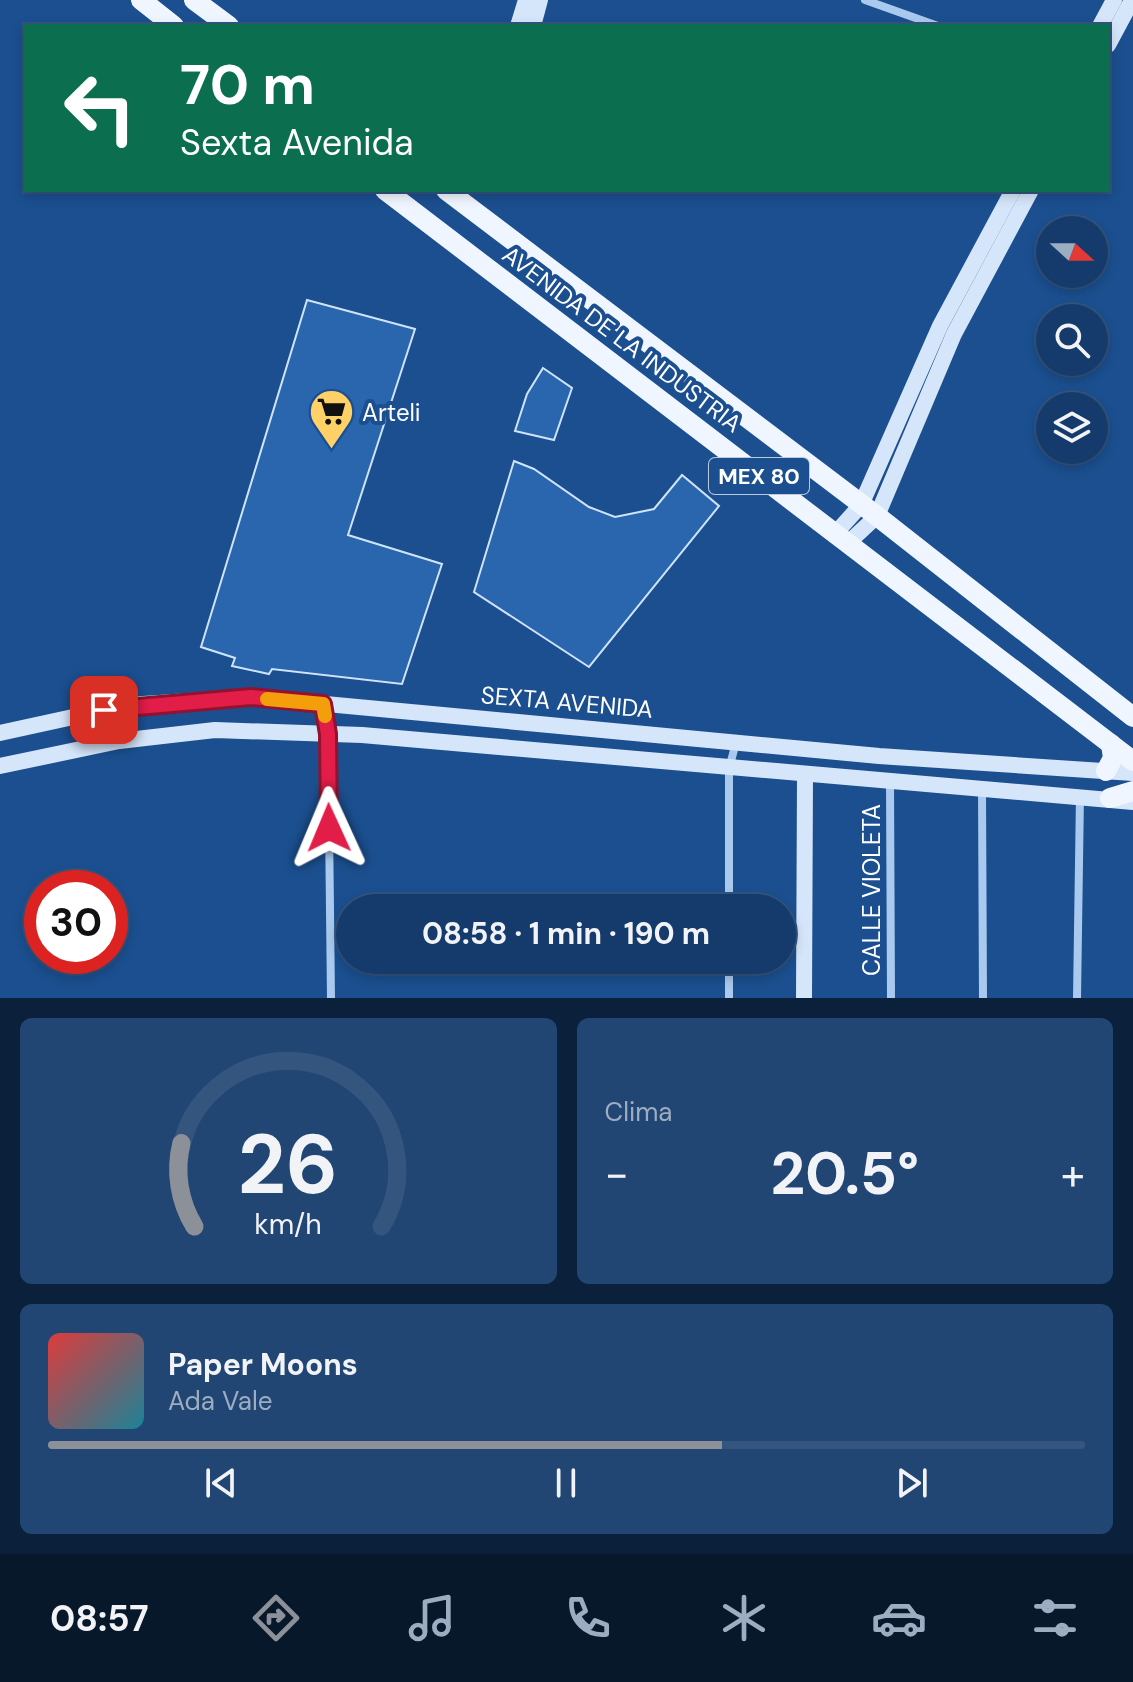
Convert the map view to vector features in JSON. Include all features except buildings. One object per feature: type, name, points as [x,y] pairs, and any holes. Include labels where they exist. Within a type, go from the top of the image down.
[{"type":"main road","points":[[141,0],[171,24]]},
{"type":"main road","points":[[194,0],[226,24]]},
{"type":"main road","points":[[519,24],[526,0]]},
{"type":"main road","points":[[534,24],[540,0]]},
{"type":"main road","points":[[1101,24],[1114,0]]},
{"type":"main road","points":[[1110,41],[1132,0]]},
{"type":"main road","name":"AVENIDA DE LA INDUSTRIA","points":[[388,192],[1133,761]]},
{"type":"main road","name":"AVENIDA DE LA INDUSTRIA","points":[[449,192],[869,511],[1133,717]]},
{"type":"main road","points":[[869,511],[940,326],[1012,192]]},
{"type":"main road","points":[[841,539],[869,511],[954,334],[1030,192]]},
{"type":"main road","name":"SEXTA AVENIDA","points":[[0,733],[128,705],[251,697],[736,742],[1133,773]]},
{"type":"main road","name":"SEXTA AVENIDA","points":[[0,766],[119,741],[215,730],[328,734],[729,769],[1080,795],[1133,802]]},
{"type":"main road","points":[[1106,771],[1113,758],[1111,744]]},
{"type":"main road","points":[[804,998],[805,775]]},
{"type":"main road","points":[[1110,798],[1133,791]]},
{"type":"street","points":[[865,0],[932,24]]},
{"type":"street","points":[[323,704],[328,734],[331,998]]},
{"type":"street","points":[[729,894],[729,769],[736,742]]},
{"type":"street","name":"CALLE VIOLETA","points":[[890,782],[891,998]]},
{"type":"street","points":[[982,788],[983,998]]},
{"type":"street","points":[[1077,998],[1080,795]]},
{"type":"street","points":[[729,974],[729,998]]},
{"type":"slow traffic","points":[[267,699],[323,704],[325,716]]},
{"type":"place","name":"Arteli","points":[[331,451]]},
{"type":"route","points":[[104,710],[128,705],[251,697],[323,704],[328,734],[329,828]]}]
